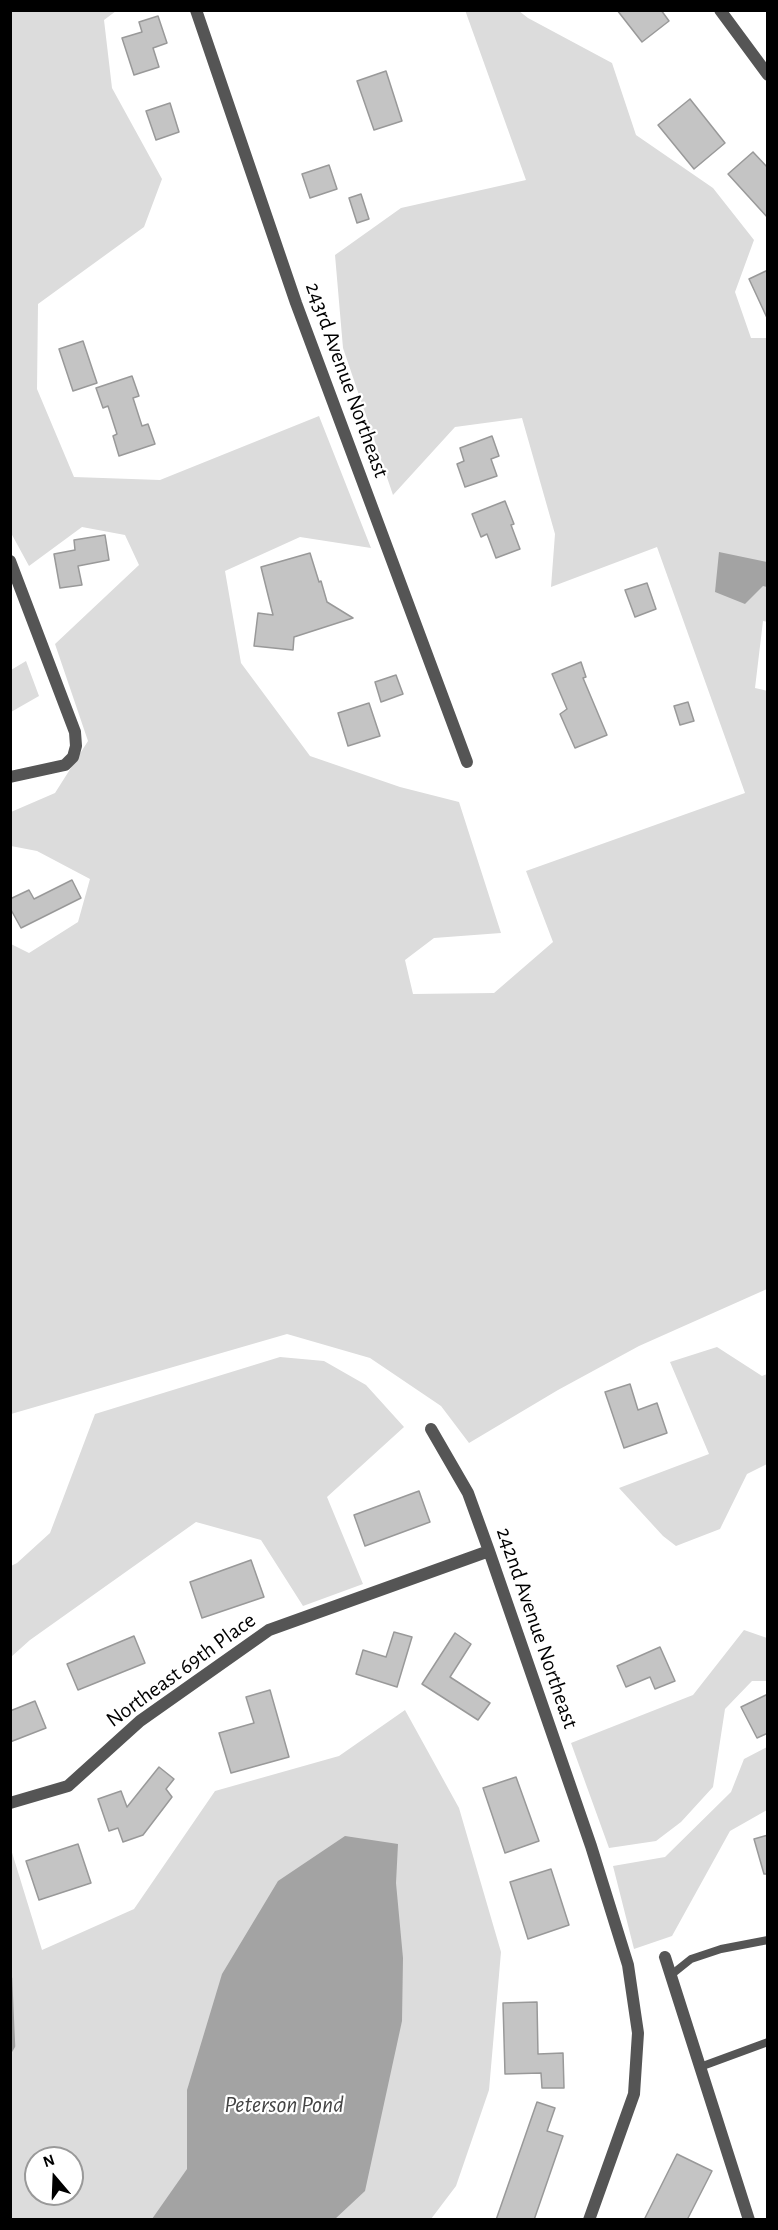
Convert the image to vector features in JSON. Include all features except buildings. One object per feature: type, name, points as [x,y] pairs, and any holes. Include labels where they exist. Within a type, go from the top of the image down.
[{"type":"street","name":"243rd Avenue Northeast","points":[[196,10],[296,303],[467,762]]},
{"type":"street","points":[[720,10],[768,75]]},
{"type":"street","points":[[10,561],[75,732],[76,746],[73,758],[65,765],[10,777]]},
{"type":"street","name":"242nd Avenue Northeast","points":[[431,1429],[468,1493],[591,1846],[628,1965],[638,2033],[634,2094],[589,2220]]},
{"type":"street","name":"Northeast 69th Place","points":[[10,1803],[68,1786],[140,1721],[269,1630],[489,1551]]},
{"type":"street","points":[[665,1957],[749,2220]]},
{"type":"lane","points":[[671,1975],[691,1959],[721,1949],[768,1940]]},
{"type":"lane","points":[[700,2067],[768,2042]]},
{"type":"shaded area","points":[[465,10],[519,11],[612,63],[636,135],[713,188],[754,240],[735,292],[751,338],[768,338],[768,622],[763,621],[755,688],[768,691],[767,1289],[639,1346],[558,1390],[469,1443],[441,1406],[370,1358],[287,1334],[11,1414],[11,944],[29,953],[78,922],[90,879],[37,851],[11,846],[11,812],[55,793],[88,741],[55,644],[139,565],[125,535],[82,527],[29,566],[11,533],[10,11],[116,11],[104,20],[112,88],[162,179],[144,227],[38,304],[37,389],[74,477],[160,480],[319,416],[371,548],[300,537],[225,571],[241,663],[310,756],[400,787],[459,802],[501,933],[434,938],[405,960],[413,994],[494,993],[553,942],[526,871],[745,793],[657,547],[551,587],[555,534],[522,418],[455,427],[393,495],[343,348],[335,255],[401,208],[526,180]]},
{"type":"shaded area","points":[[26,661],[39,696],[11,712],[11,670]]},
{"type":"shaded area","points":[[717,1347],[762,1376],[767,1374],[767,1464],[747,1474],[720,1529],[676,1546],[663,1536],[619,1488],[709,1454],[670,1362]]},
{"type":"shaded area","points":[[280,1357],[324,1361],[366,1385],[404,1427],[327,1497],[363,1584],[303,1606],[261,1540],[196,1522],[30,1640],[11,1657],[11,1566],[50,1533],[95,1414]]},
{"type":"shaded area","points":[[744,1630],[767,1638],[767,1681],[752,1681],[725,1709],[713,1787],[681,1822],[656,1841],[609,1848],[571,1743],[693,1695]]},
{"type":"shaded area","points":[[405,1710],[459,1808],[501,1952],[489,2090],[456,2186],[431,2219],[11,2219],[10,1846],[42,1950],[134,1909],[215,1791],[339,1756]]},
{"type":"shaded area","points":[[767,1747],[767,1810],[730,1831],[672,1936],[634,1949],[613,1866],[665,1857],[731,1792],[744,1759]]},
{"type":"water","points":[[719,552],[767,562],[767,587],[763,586],[745,604],[715,592]]},
{"type":"water","name":"Peterson Pond","points":[[345,1836],[398,1844],[396,1883],[403,1958],[402,2021],[365,2191],[335,2219],[152,2219],[187,2169],[187,2090],[222,1974],[278,1881]]},
{"type":"waterway","points":[[10,1978],[13,2046],[10,2051]]}]
